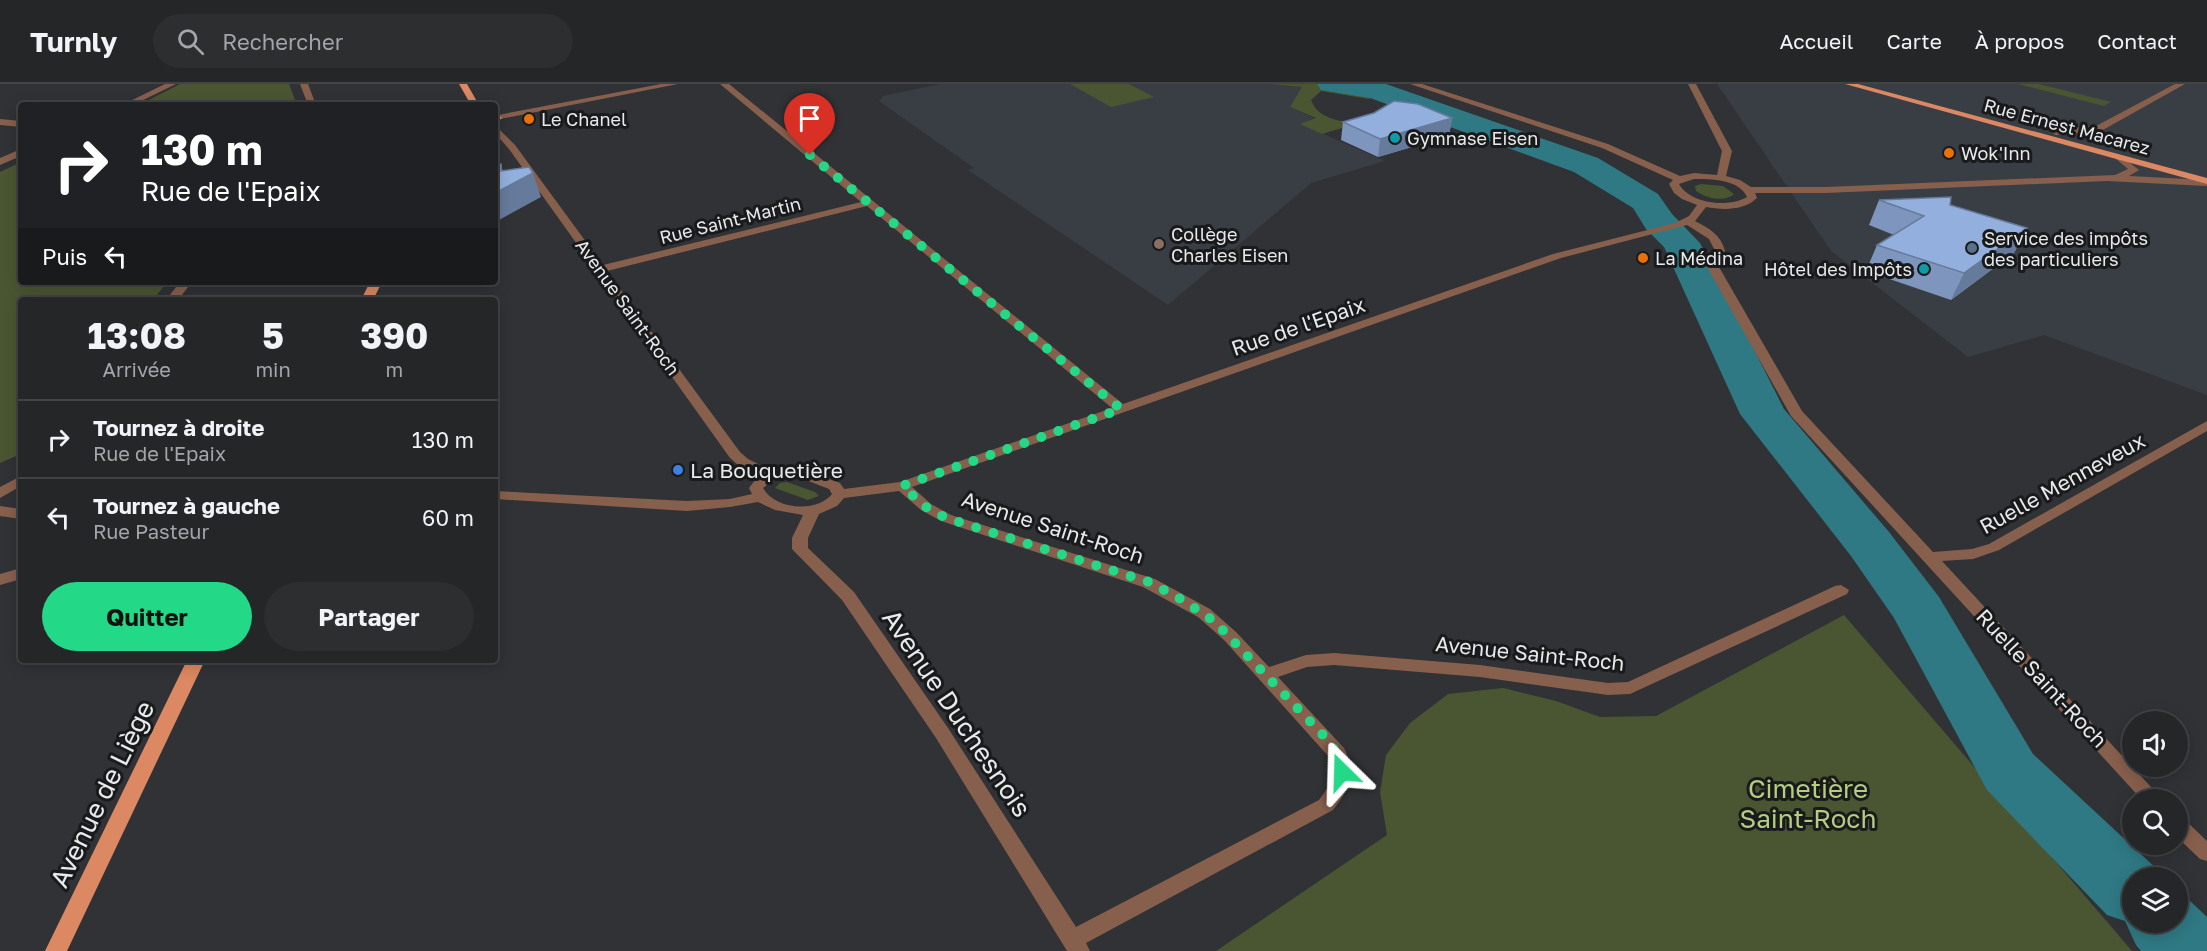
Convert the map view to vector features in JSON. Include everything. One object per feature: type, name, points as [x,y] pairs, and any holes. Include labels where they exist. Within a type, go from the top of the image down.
[{"type":"main road","points":[[463,84],[473,102]]},
{"type":"main road","name":"Rue Ernest Macarez","points":[[1849,84],[2207,182]]},
{"type":"main road","name":"Rue Ernest Macarez","points":[[1876,84],[2207,173]]},
{"type":"main road","name":"Avenue de Liège","points":[[56,951],[195,663]]},
{"type":"street","points":[[133,102],[172,84]]},
{"type":"street","points":[[304,84],[311,102]]},
{"type":"street","points":[[498,120],[674,84]]},
{"type":"street","points":[[724,84],[1121,409]]},
{"type":"street","points":[[1414,84],[1605,146],[1679,179]]},
{"type":"street","points":[[1692,84],[1726,151],[1721,178]]},
{"type":"street","points":[[2056,132],[2098,129],[2181,84]]},
{"type":"street","points":[[0,122],[18,124]]},
{"type":"street","name":"Avenue Saint-Roch","points":[[498,123],[512,147],[735,455],[743,462],[770,475]]},
{"type":"street","points":[[0,162],[18,153]]},
{"type":"street","points":[[2108,178],[2133,172],[2133,167],[2120,158]]},
{"type":"street","points":[[1749,190],[1752,198],[1743,204],[1725,206],[1703,203],[1678,192],[1674,184],[1679,179],[1694,176],[1721,178],[1749,190],[1826,190],[2108,178],[2207,182]]},
{"type":"street","name":"Rue Saint-Martin","points":[[600,269],[868,203]]},
{"type":"street","points":[[1683,223],[1703,203]]},
{"type":"street","name":"Rue de l'Epaix","points":[[902,486],[1557,256],[1683,223]]},
{"type":"street","name":"Ruelle Saint-Roch","points":[[1683,223],[1708,231],[1719,245],[1720,251],[1713,260],[1713,267],[1796,412],[2144,789]]},
{"type":"street","points":[[174,297],[184,285]]},
{"type":"street","name":"Ruelle Menneveux","points":[[1931,557],[1973,554],[1994,547],[2207,425]]},
{"type":"street","points":[[759,497],[757,486],[770,475],[783,471],[798,472],[830,483],[837,488],[839,494]]},
{"type":"street","points":[[0,494],[18,482]]},
{"type":"street","points":[[498,495],[687,506],[730,503],[759,497],[797,511],[812,512],[830,506],[839,494],[902,486]]},
{"type":"street","name":"Avenue Saint-Roch","points":[[902,486],[926,507],[946,518],[1166,590],[1214,621],[1337,753],[1342,772],[1338,790],[1326,805],[1076,946]]},
{"type":"street","points":[[0,511],[18,514]]},
{"type":"street","name":"Avenue Duchesnois","points":[[812,512],[800,538],[800,549],[848,596],[953,749],[1076,946]]},
{"type":"street","points":[[0,580],[18,574]]},
{"type":"street","name":"Avenue Saint-Roch","points":[[1266,675],[1306,661],[1334,659],[1480,670],[1608,689],[1630,688],[1841,590]]},
{"type":"street","points":[[2188,835],[2207,853]]},
{"type":"shaded area","name":"Collège Charles Eisen","points":[[940,84],[1270,84],[1303,87],[1290,107],[1317,119],[1301,124],[1385,161],[1311,183],[1168,305],[968,170],[974,168],[879,101],[883,96]]},
{"type":"shaded area","points":[[1717,84],[2207,84],[2207,395],[2044,335],[1968,357],[1831,251]]},
{"type":"green space","points":[[180,84],[289,84],[296,102],[145,102]]},
{"type":"green space","points":[[1070,84],[1129,84],[1154,97],[1111,107]]},
{"type":"green space","points":[[1270,84],[1378,84],[1384,87],[1369,99],[1321,91],[1311,100],[1318,111],[1329,118],[1355,124],[1322,134],[1300,124],[1316,118],[1290,107],[1302,87]]},
{"type":"green space","points":[[2018,84],[2039,84],[2111,102],[2104,106]]},
{"type":"green space","points":[[18,163],[18,285],[165,285],[155,297],[18,297],[18,455],[0,463],[0,172]]},
{"type":"green space","points":[[1701,184],[1723,186],[1734,194],[1720,199],[1705,196],[1696,191],[1695,186]]},
{"type":"green space","points":[[787,482],[815,492],[819,496],[808,500],[775,488],[780,483]]},
{"type":"green space","name":"Cimetière Saint-Roch","points":[[1844,615],[2132,951],[1216,951],[1387,835],[1380,792],[1386,755],[1410,723],[1448,694],[1503,688],[1556,701],[1600,717],[1656,716]]},
{"type":"building","points":[[1394,101],[1418,104],[1452,118],[1380,139],[1343,122],[1374,113]]},
{"type":"building","points":[[501,164],[501,171],[529,167],[533,173],[498,191],[498,165]]},
{"type":"building","points":[[1951,197],[1950,205],[2027,228],[1964,273],[1877,245],[1924,216],[1879,200]]},
{"type":"waterway","points":[[1331,84],[1375,90],[1586,165],[1646,201],[1659,221],[1681,243],[1763,414],[1870,544],[1919,611],[2010,772],[2122,882]]},
{"type":"waterway","points":[[2173,933],[2191,951]]},
{"type":"place","name":"Le Chanel","points":[[529,119]]},
{"type":"place","name":"Gymnase Eisen","points":[[1395,138]]},
{"type":"place","name":"Wok'Inn","points":[[1949,153]]},
{"type":"place","name":"Collège Charles Eisen","points":[[1159,244]]},
{"type":"place","name":"Service des impôts des particuliers","points":[[1972,248]]},
{"type":"place","name":"La Médina","points":[[1643,258]]},
{"type":"place","name":"Hôtel des Impôts","points":[[1924,269]]},
{"type":"place","name":"La Bouquetière","points":[[678,470]]},
{"type":"route","points":[[810,155],[1121,409],[902,486],[926,507],[946,518],[1149,582],[1203,613],[1226,633],[1324,736],[1337,753],[1342,772]]}]
